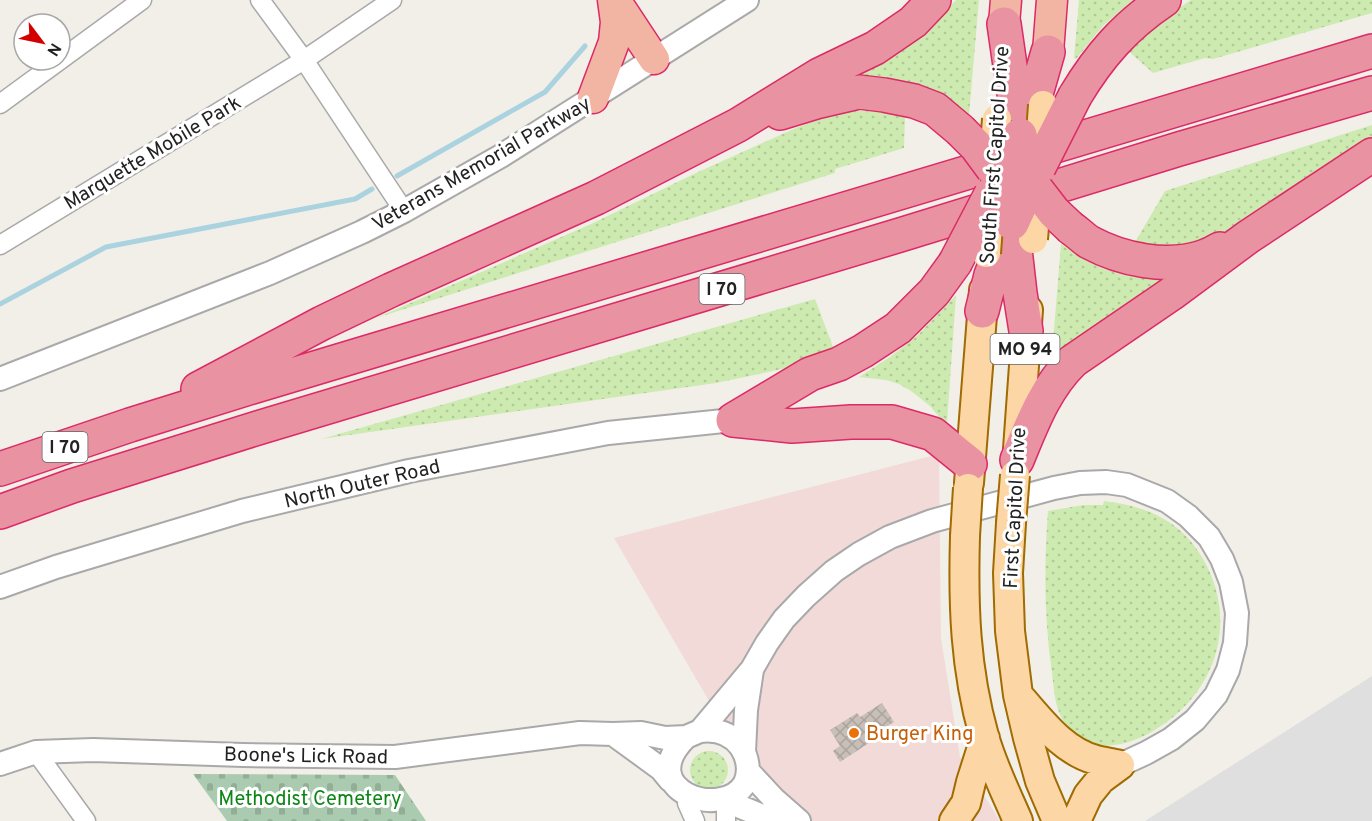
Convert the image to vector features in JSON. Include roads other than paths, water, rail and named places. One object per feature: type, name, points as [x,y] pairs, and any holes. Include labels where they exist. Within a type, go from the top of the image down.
[{"type":"highway","points":[[614,0],[654,59]]},
{"type":"highway","points":[[593,98],[614,42],[616,22],[614,0]]},
{"type":"highway","points":[[130,425],[322,323],[596,198],[738,125],[819,75],[875,48],[913,22],[934,0]]},
{"type":"highway","points":[[733,420],[810,374],[839,364],[863,351],[898,328],[934,292],[955,263],[994,181],[1048,52],[1052,0]]},
{"type":"highway","points":[[982,311],[990,275],[1009,242],[1075,96],[1100,57],[1119,36],[1146,12],[1164,0]]},
{"type":"highway","points":[[1005,12],[1022,116],[1026,163],[1054,212],[1071,228],[1088,241],[1116,254],[1141,260],[1173,262],[1202,257],[1248,237]]},
{"type":"highway","name":"I 70","points":[[0,469],[130,425],[1372,51]]},
{"type":"highway","points":[[738,125],[859,92],[914,101],[935,109],[976,146],[994,181],[1004,194],[1009,242],[1026,331]]},
{"type":"highway","name":"I 70","points":[[0,512],[72,486],[261,427],[1179,149],[1372,93]]},
{"type":"highway","points":[[1016,467],[1039,408],[1061,373],[1073,361],[1172,294],[1248,237],[1372,155]]},
{"type":"highway","points":[[733,420],[792,426],[892,422],[933,434],[969,476]]},
{"type":"main road","points":[[982,311],[965,536],[963,589],[967,650],[976,706],[985,738],[1018,821]]},
{"type":"main road","name":"First Capitol Drive","points":[[1026,331],[1008,573],[1010,631],[1018,695],[1028,738],[1040,781],[1057,821]]},
{"type":"main road","points":[[1018,695],[1058,739],[1071,748],[1095,760],[1120,765]]},
{"type":"main road","points":[[954,821],[966,803],[985,738]]},
{"type":"main road","points":[[1076,821],[1088,795],[1101,779],[1120,765]]},
{"type":"street","points":[[0,104],[142,0]]},
{"type":"street","points":[[260,0],[304,60],[404,211]]},
{"type":"street","name":"Marquette Mobile Park","points":[[0,245],[304,60],[392,0]]},
{"type":"street","name":"Veterans Memorial Parkway","points":[[0,379],[270,273],[404,211],[501,156],[747,0]]},
{"type":"street","name":"North Outer Road","points":[[0,587],[56,567],[242,512],[408,471],[608,433],[733,420]]},
{"type":"street","points":[[670,780],[671,757],[677,746],[693,734],[752,669],[784,619],[834,571],[890,537],[932,521],[1080,483],[1127,485],[1167,501],[1188,516],[1209,537],[1222,559],[1232,582],[1237,613],[1235,643],[1228,670],[1216,695],[1195,720],[1171,739],[1120,765]]},
{"type":"street","points":[[728,810],[746,781],[746,710],[752,669]]},
{"type":"street","points":[[693,734],[719,731],[729,736],[737,743],[746,761],[774,799],[800,821]]},
{"type":"street","name":"Boone's Lick Road","points":[[0,764],[36,752],[93,750],[395,757],[580,733],[641,733],[665,738],[693,734]]},
{"type":"street","points":[[613,734],[661,769],[691,812],[695,807],[728,810],[780,821]]},
{"type":"street","points":[[36,752],[86,821]]},
{"type":"waterway","points":[[397,176],[545,92],[585,46]]},
{"type":"waterway","points":[[0,304],[106,247],[355,199],[372,189]]},
{"type":"place","name":"Burger King","points":[[854,733]]},
{"type":"park label","name":"Methodist Cemetery","points":[[310,798]]}]
